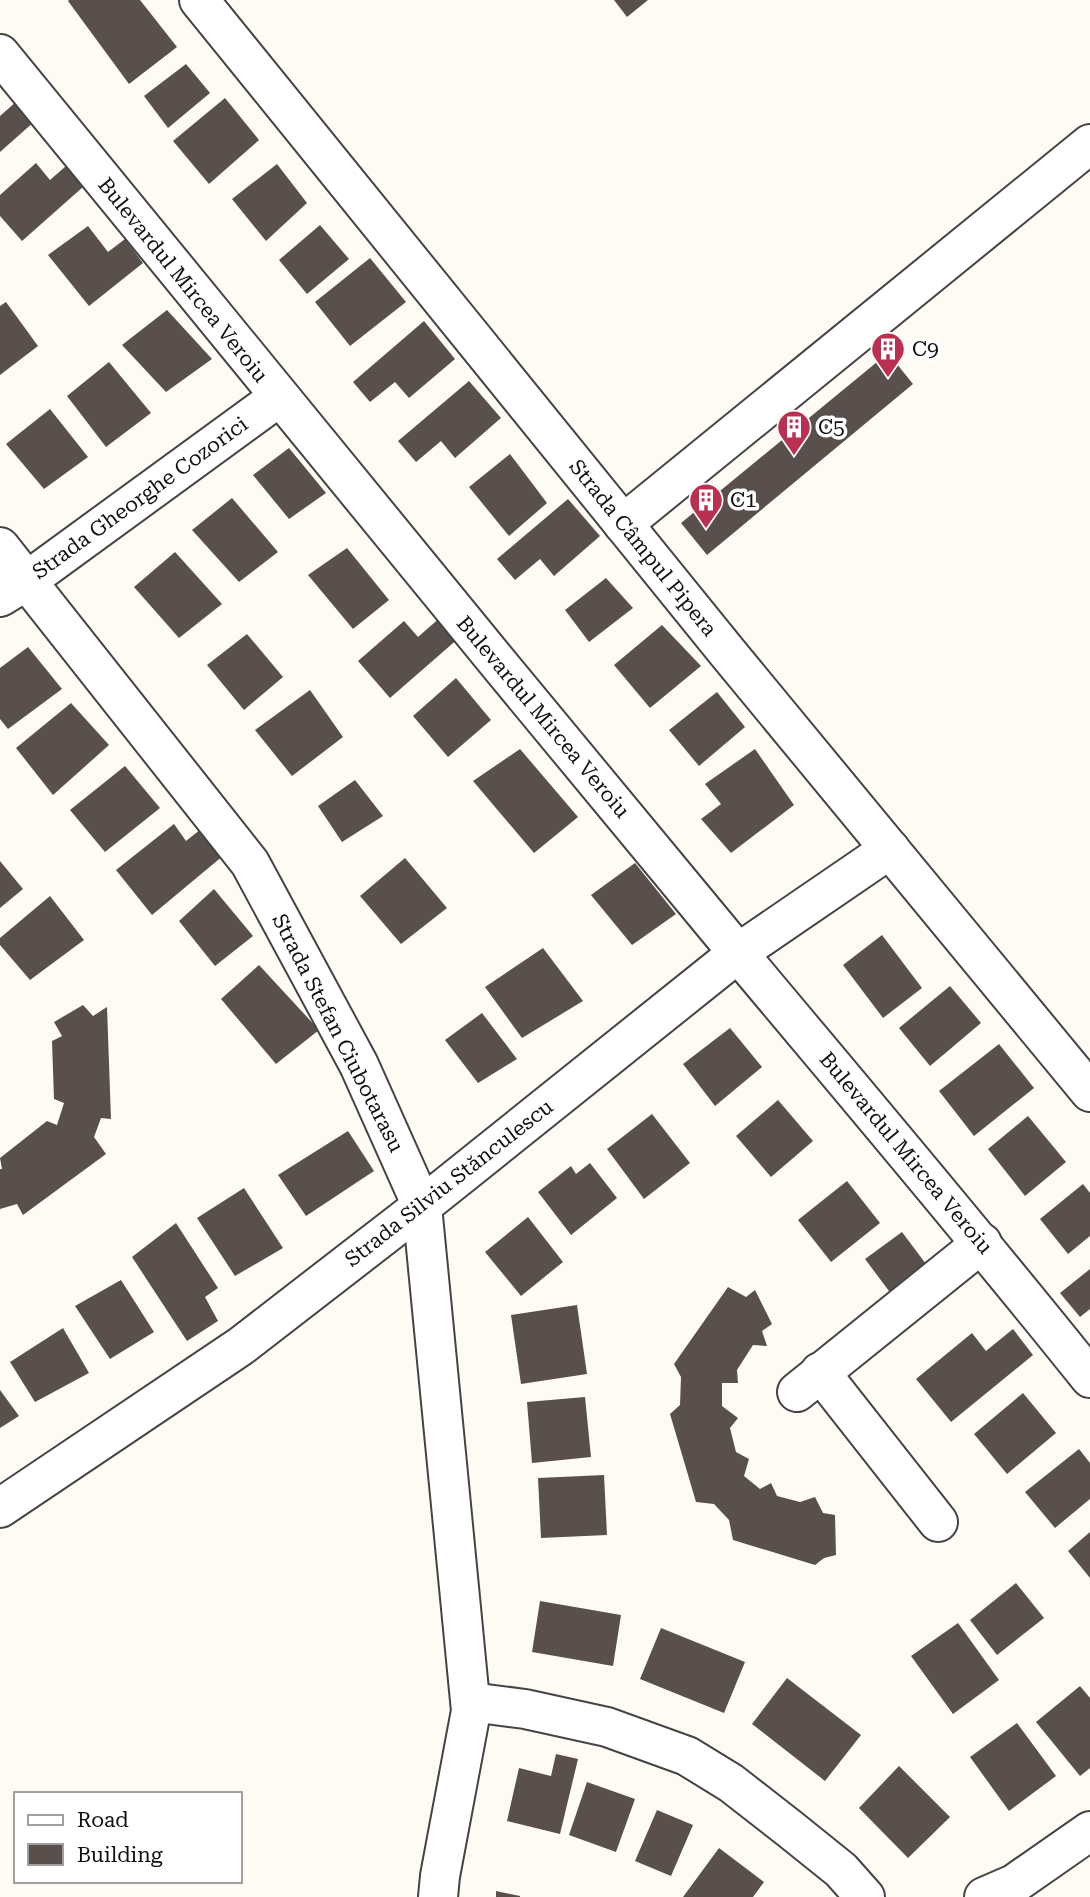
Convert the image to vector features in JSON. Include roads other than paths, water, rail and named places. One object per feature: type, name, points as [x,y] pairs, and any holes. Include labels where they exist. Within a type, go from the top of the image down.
[{"type":"street","name":"Strada Câmpul Pipera","points":[[199,0],[623,524],[1090,1092]]},
{"type":"street","name":"Bulevardul Mircea Veroiu","points":[[0,54],[279,397],[738,953],[982,1243],[1090,1378]]},
{"type":"street","points":[[623,524],[1090,144]]},
{"type":"street","name":"Strada Gheorghe Cozorici","points":[[14,588],[279,397]]},
{"type":"street","name":"Strada Stefan Ciubotarasu","points":[[0,547],[14,588],[250,863],[359,1065],[422,1206],[471,1702],[438,1897]]},
{"type":"street","name":"Strada Silviu Stănculescu","points":[[0,1508],[241,1346],[422,1206],[738,953],[890,849]]},
{"type":"street","points":[[937,1522],[809,1382],[982,1243]]},
{"type":"street","points":[[471,1702],[525,1709],[607,1727],[687,1756],[731,1783],[790,1829],[841,1870],[865,1897]]},
{"type":"street","points":[[984,1897],[1014,1884],[1090,1831]]},
{"type":"place","name":"C9","points":[[888,379]]},
{"type":"place","name":"C5","points":[[794,457]]},
{"type":"place","name":"C1","points":[[706,530]]}]
